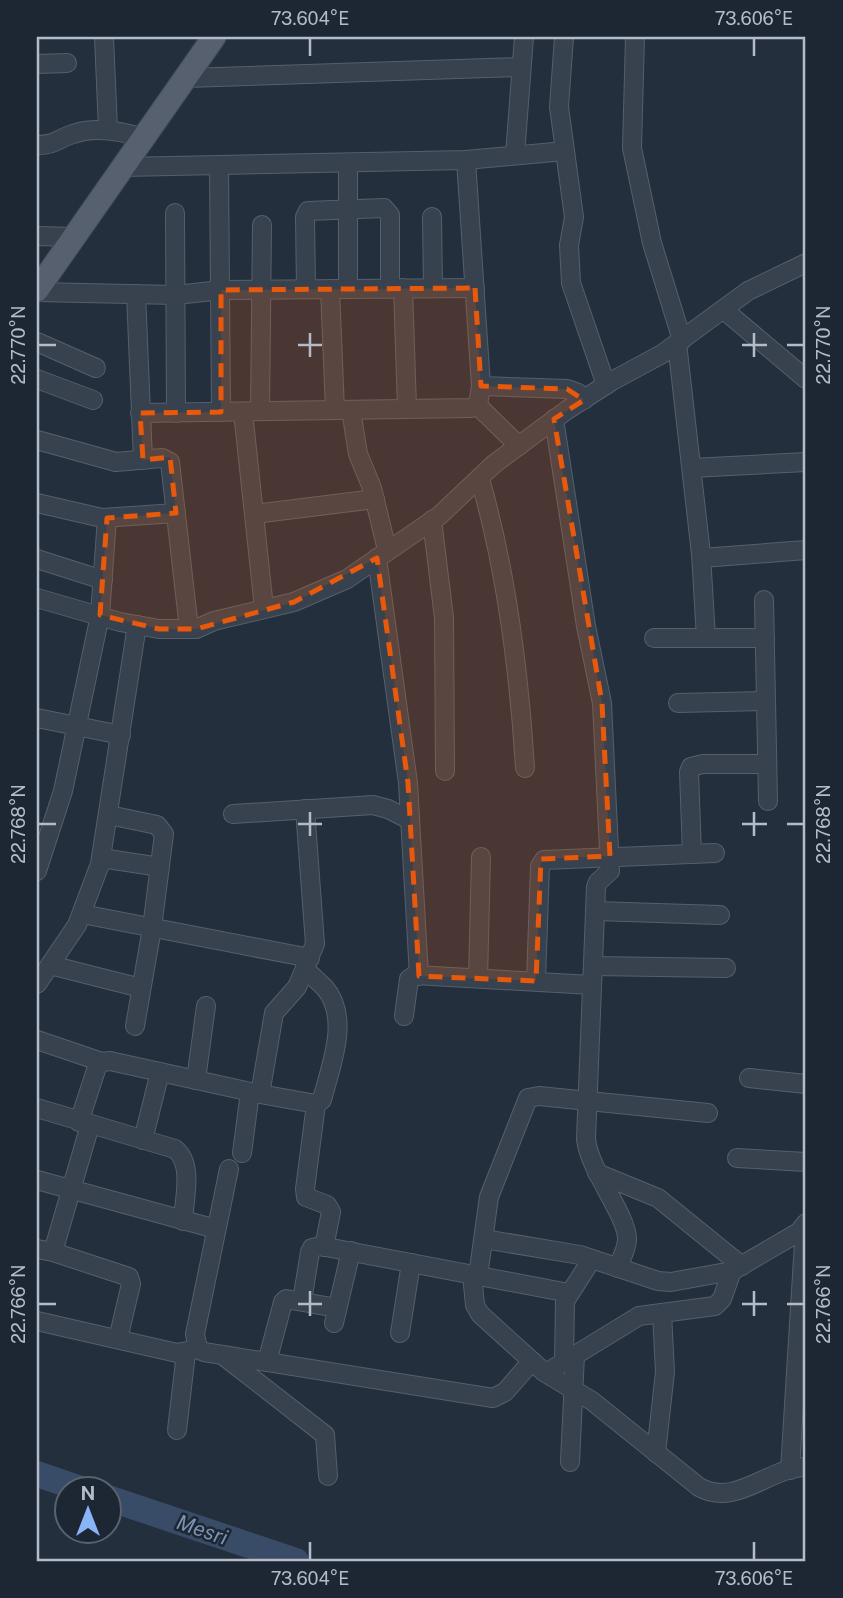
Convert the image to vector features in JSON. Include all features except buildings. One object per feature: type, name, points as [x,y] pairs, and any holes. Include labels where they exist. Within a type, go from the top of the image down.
[{"type":"main road","points":[[37,291],[214,37]]},
{"type":"street","points":[[104,37],[108,131]]},
{"type":"street","points":[[514,155],[524,37]]},
{"type":"street","points":[[564,37],[559,107],[574,217],[569,245],[571,284],[606,385]]},
{"type":"street","points":[[635,37],[632,148],[652,243],[680,341],[702,558],[706,638]]},
{"type":"street","points":[[37,64],[67,63]]},
{"type":"street","points":[[186,78],[521,67]]},
{"type":"street","points":[[37,145],[56,144],[77,133],[121,131],[143,138]]},
{"type":"street","points":[[123,167],[466,160],[565,151]]},
{"type":"street","points":[[140,413],[471,408],[477,405],[480,401],[481,386],[466,160]]},
{"type":"street","points":[[348,163],[348,209],[339,289],[343,410],[375,499],[408,783],[419,976]]},
{"type":"street","points":[[219,166],[221,412]]},
{"type":"street","points":[[306,289],[305,214],[314,210],[384,208],[389,212],[407,408]]},
{"type":"street","points":[[175,213],[176,413]]},
{"type":"street","points":[[432,217],[433,288]]},
{"type":"street","points":[[262,225],[261,290],[251,412],[254,514],[264,608]]},
{"type":"street","points":[[37,236],[74,237]]},
{"type":"street","points":[[37,600],[120,622],[159,629],[196,629],[214,621],[294,601],[347,579],[432,520],[494,464],[554,419],[606,385],[662,354],[748,291],[806,263]]},
{"type":"street","points":[[37,291],[176,295],[221,290],[475,288]]},
{"type":"street","points":[[136,294],[143,460]]},
{"type":"street","points":[[724,310],[806,379]]},
{"type":"street","points":[[37,342],[96,368]]},
{"type":"street","points":[[37,379],[93,400]]},
{"type":"street","points":[[481,386],[567,389],[578,393],[584,400]]},
{"type":"street","points":[[477,405],[519,446]]},
{"type":"street","points":[[554,419],[586,626],[601,703],[610,873],[597,882],[596,887],[587,1148],[627,1237],[627,1245],[618,1268]]},
{"type":"street","points":[[37,440],[116,463],[162,458],[170,462],[189,629]]},
{"type":"street","points":[[692,468],[806,463]]},
{"type":"street","points":[[480,479],[495,530],[507,590],[521,700],[525,768]]},
{"type":"street","points":[[254,514],[375,499]]},
{"type":"street","points":[[38,510],[107,518],[176,513]]},
{"type":"street","points":[[37,871],[63,791],[100,615],[107,518]]},
{"type":"street","points":[[432,520],[444,618],[444,771]]},
{"type":"street","points":[[702,558],[806,550]]},
{"type":"street","points":[[37,559],[103,580]]},
{"type":"street","points":[[764,600],[768,801]]},
{"type":"street","points":[[37,984],[73,932],[101,859],[137,625]]},
{"type":"street","points":[[654,638],[765,638]]},
{"type":"street","points":[[678,703],[766,701]]},
{"type":"street","points":[[37,718],[121,735]]},
{"type":"street","points":[[692,854],[691,767],[703,764],[767,764]]},
{"type":"street","points":[[233,814],[373,805],[410,820]]},
{"type":"street","points":[[243,1153],[274,1013],[294,992],[314,944],[305,809]]},
{"type":"street","points":[[109,815],[162,828],[164,834],[152,928],[135,1026]]},
{"type":"street","points":[[536,981],[541,863],[548,858],[715,853]]},
{"type":"street","points":[[478,978],[481,857]]},
{"type":"street","points":[[101,859],[160,867]]},
{"type":"street","points":[[595,911],[720,915]]},
{"type":"street","points":[[82,914],[307,964],[332,999],[338,1024],[322,1100],[316,1104],[110,1060],[97,1067],[71,1190],[45,1251],[129,1277],[131,1284],[118,1339]]},
{"type":"street","points":[[50,965],[141,988]]},
{"type":"street","points":[[593,966],[726,968]]},
{"type":"street","points":[[404,1016],[410,979],[415,975],[592,985]]},
{"type":"street","points":[[196,1080],[206,1006]]},
{"type":"street","points":[[37,1040],[102,1062]]},
{"type":"street","points":[[143,1140],[160,1072]]},
{"type":"street","points":[[749,1078],[806,1084]]},
{"type":"street","points":[[708,1113],[539,1096],[528,1098],[489,1197],[484,1239],[475,1276],[476,1310],[546,1373],[592,1401],[699,1487],[716,1494],[733,1493],[798,1468],[806,1225]]},
{"type":"street","points":[[316,1104],[304,1194],[327,1205],[331,1212],[324,1247]]},
{"type":"street","points":[[37,1108],[175,1149],[185,1160],[183,1221]]},
{"type":"street","points":[[737,1158],[806,1162]]},
{"type":"street","points":[[177,1430],[229,1169]]},
{"type":"street","points":[[597,1172],[658,1198],[737,1268]]},
{"type":"street","points":[[37,1180],[216,1229]]},
{"type":"street","points":[[484,1239],[592,1259],[664,1282],[737,1268],[799,1232],[806,1225]]},
{"type":"street","points":[[302,1301],[310,1252],[315,1246],[569,1293]]},
{"type":"street","points":[[267,1362],[283,1302],[290,1299],[302,1301],[336,1316],[351,1251]]},
{"type":"street","points":[[570,1462],[575,1391],[565,1307],[569,1293],[592,1259]]},
{"type":"street","points":[[400,1333],[411,1263]]},
{"type":"street","points":[[546,1373],[635,1318],[715,1306],[722,1299],[737,1268]]},
{"type":"street","points":[[656,1452],[665,1372],[662,1313]]},
{"type":"street","points":[[37,1321],[177,1353],[192,1351],[223,1355],[493,1398],[505,1392],[532,1361]]},
{"type":"street","points":[[223,1355],[325,1435],[328,1476]]},
{"type":"highlighted area","points":[[475,288],[481,386],[567,389],[584,400],[554,419],[602,703],[610,856],[541,859],[536,981],[419,976],[408,783],[377,558],[294,602],[196,629],[159,629],[100,615],[107,518],[176,513],[170,457],[143,460],[140,413],[221,412],[221,290]]},
{"type":"waterway","name":"Mesri","points":[[37,1474],[52,1479]]},
{"type":"waterway","name":"Mesri","points":[[122,1503],[296,1561]]}]
